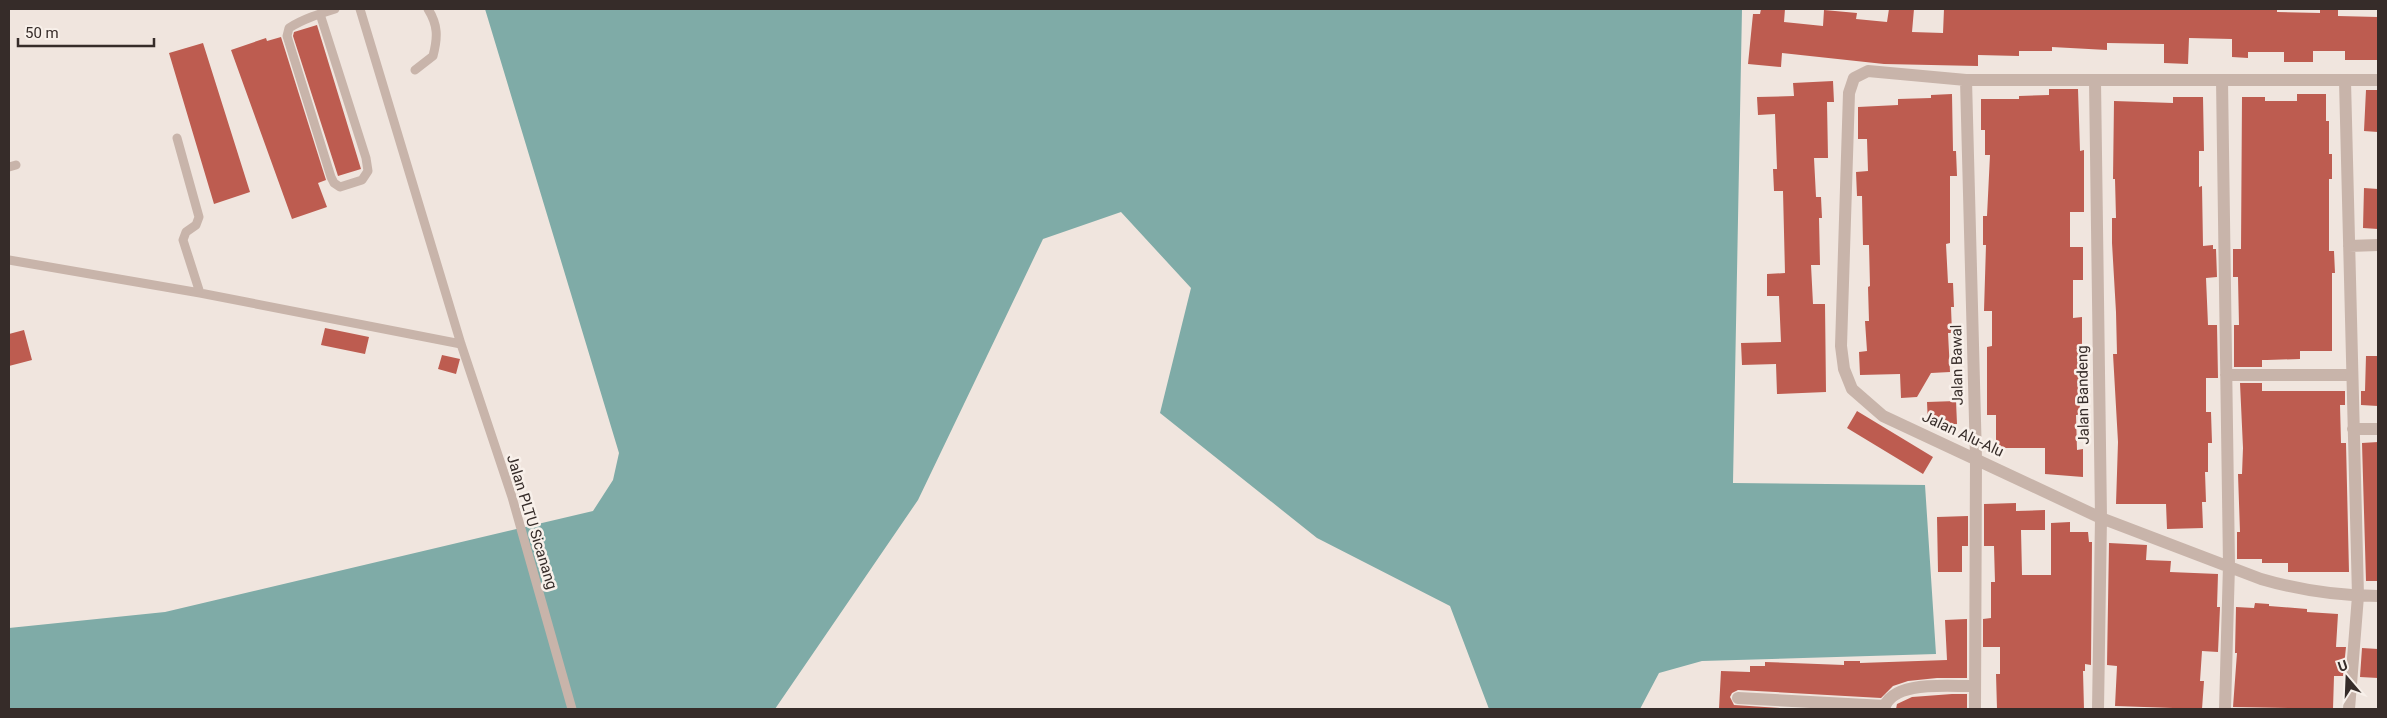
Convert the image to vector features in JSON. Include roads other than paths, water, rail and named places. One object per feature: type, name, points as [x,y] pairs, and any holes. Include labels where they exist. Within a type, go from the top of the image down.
[{"type":"street","name":"Jalan Alu-Alu","points":[[1966,80],[1868,72],[1854,78],[1849,93],[1840,346],[1844,370],[1852,389],[1883,416],[2101,518],[2261,579],[2288,587],[2358,596],[2378,596]]},
{"type":"street","points":[[1966,80],[2378,80]]},
{"type":"street","name":"Jalan Bawal","points":[[1966,80],[1976,458],[1975,709]]},
{"type":"street","points":[[2222,80],[2229,566],[2225,709]]},
{"type":"street","name":"Jalan Bandeng","points":[[2095,81],[2101,518],[2098,709]]},
{"type":"street","points":[[2345,81],[2352,430],[2358,596],[2349,709]]},
{"type":"street","points":[[2349,246],[2378,245]]},
{"type":"street","points":[[2226,376],[2351,375]]},
{"type":"street","points":[[2352,430],[2378,429]]},
{"type":"street","points":[[1738,698],[1884,708],[1894,695],[1909,688],[1975,686]]},
{"type":"lane","points":[[320,14],[366,158],[368,171],[362,180],[340,187],[334,183],[331,177],[287,36],[289,28],[302,20],[334,9]]},
{"type":"lane","name":"Jalan PLTU Sicanang","points":[[360,9],[461,344],[512,497],[572,709]]},
{"type":"lane","points":[[415,70],[434,56],[438,37],[436,22],[428,9]]},
{"type":"lane","points":[[177,138],[199,218],[196,225],[186,232],[183,240],[200,293]]},
{"type":"lane","points":[[9,260],[200,293],[461,344]]},
{"type":"water","points":[[485,9],[1742,9],[1733,483],[1925,485],[1936,654],[1702,661],[1659,673],[1640,709],[1489,709],[1450,606],[1317,538],[1160,413],[1191,288],[1121,212],[1043,239],[918,500],[775,709],[9,709],[9,628],[165,612],[593,511],[613,480],[619,453]]}]
